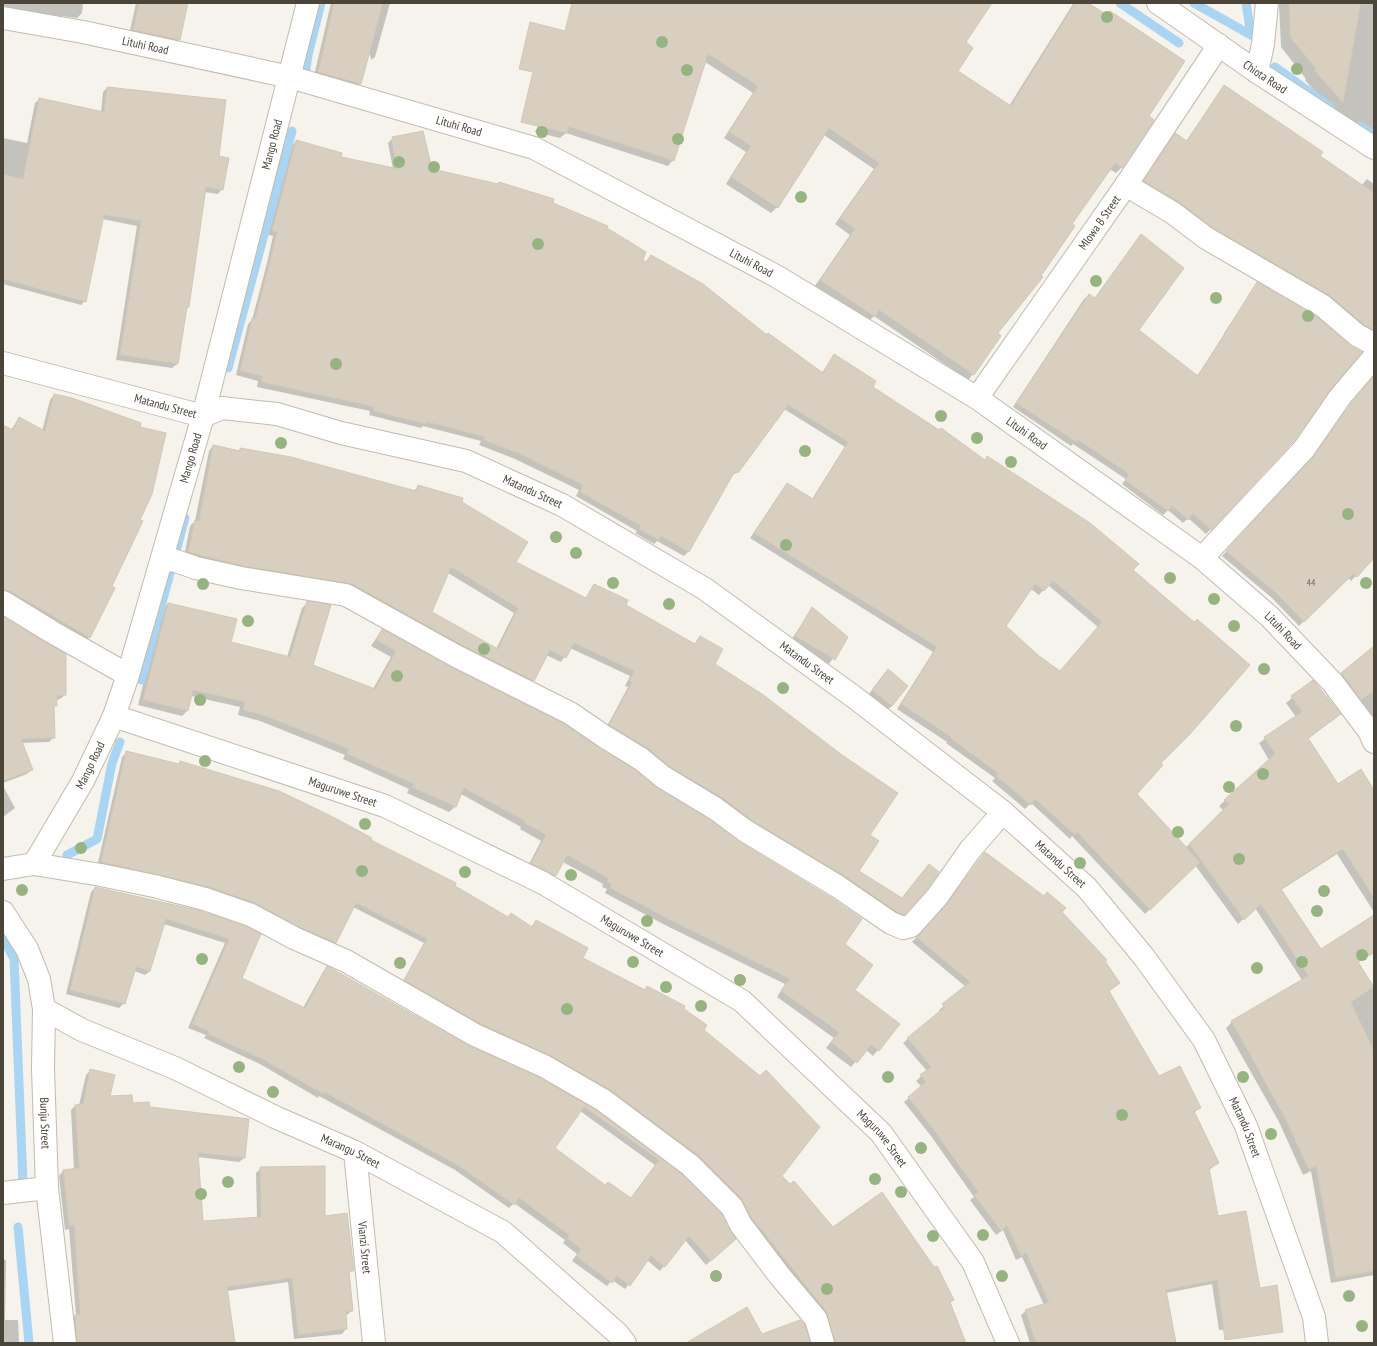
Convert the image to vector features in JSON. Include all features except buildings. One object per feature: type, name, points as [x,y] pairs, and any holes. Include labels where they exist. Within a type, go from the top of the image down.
[{"type":"street","name":"Mango Road","points":[[34,864],[83,780],[114,716],[128,675],[203,416],[308,3]]},
{"type":"street","name":"Chiota Road","points":[[1158,3],[1219,44],[1257,72],[1374,148]]},
{"type":"street","points":[[1257,72],[1263,44],[1266,3]]},
{"type":"street","name":"Lituhi Road","points":[[3,18],[83,32],[290,76],[534,148],[776,276],[977,398],[1202,558],[1270,617],[1334,683],[1369,731],[1374,742]]},
{"type":"street","name":"Mlowa B Street","points":[[977,398],[1126,185],[1219,44]]},
{"type":"street","points":[[1126,185],[1173,213],[1206,238],[1323,306],[1357,335],[1374,344]]},
{"type":"street","points":[[1202,558],[1304,449],[1340,397],[1374,357]]},
{"type":"street","name":"Matandu Street","points":[[3,363],[203,416],[222,408],[277,414],[341,433],[466,461],[562,505],[705,589],[854,697],[1003,812],[1087,888],[1144,957],[1204,1040],[1246,1126],[1314,1317],[1317,1343]]},
{"type":"street","points":[[160,562],[173,560],[196,568],[241,578],[346,595],[456,656],[570,713],[641,759],[663,777],[716,809],[744,830],[837,886],[891,923],[903,928],[911,926],[937,897],[970,850],[1003,812]]},
{"type":"street","points":[[3,602],[128,675]]},
{"type":"street","name":"Maguruwe Street","points":[[114,716],[385,806],[543,883],[742,1001],[881,1133],[973,1262],[1008,1343]]},
{"type":"street","points":[[3,869],[34,864],[101,875],[154,886],[251,915],[294,938],[346,961],[474,1035],[544,1066],[603,1100],[690,1165],[732,1208],[741,1225],[779,1275],[816,1319],[823,1343]]},
{"type":"street","name":"Bunju Street","points":[[3,912],[27,949],[38,979],[44,1009],[43,1068],[47,1188],[65,1343]]},
{"type":"street","name":"Marangu Street","points":[[44,1009],[82,1030],[175,1068],[275,1117],[355,1152],[503,1232],[617,1333],[625,1343]]},
{"type":"street","name":"Vianzi Street","points":[[355,1152],[374,1343]]},
{"type":"street","points":[[3,1193],[47,1188]]},
{"type":"waterway","points":[[304,82],[308,55],[321,3]]},
{"type":"waterway","points":[[1120,3],[1179,43]]},
{"type":"waterway","points":[[1194,3],[1251,35]]},
{"type":"waterway","points":[[1246,3],[1251,35]]},
{"type":"waterway","points":[[1275,67],[1330,107]]},
{"type":"waterway","points":[[1360,126],[1374,135]]},
{"type":"waterway","points":[[228,368],[292,131]]},
{"type":"waterway","points":[[141,680],[185,518]]},
{"type":"waterway","points":[[67,855],[97,839],[112,763],[120,742]]},
{"type":"waterway","points":[[3,937],[14,959],[23,1183],[15,1184]]},
{"type":"waterway","points":[[18,1227],[29,1343]]}]
